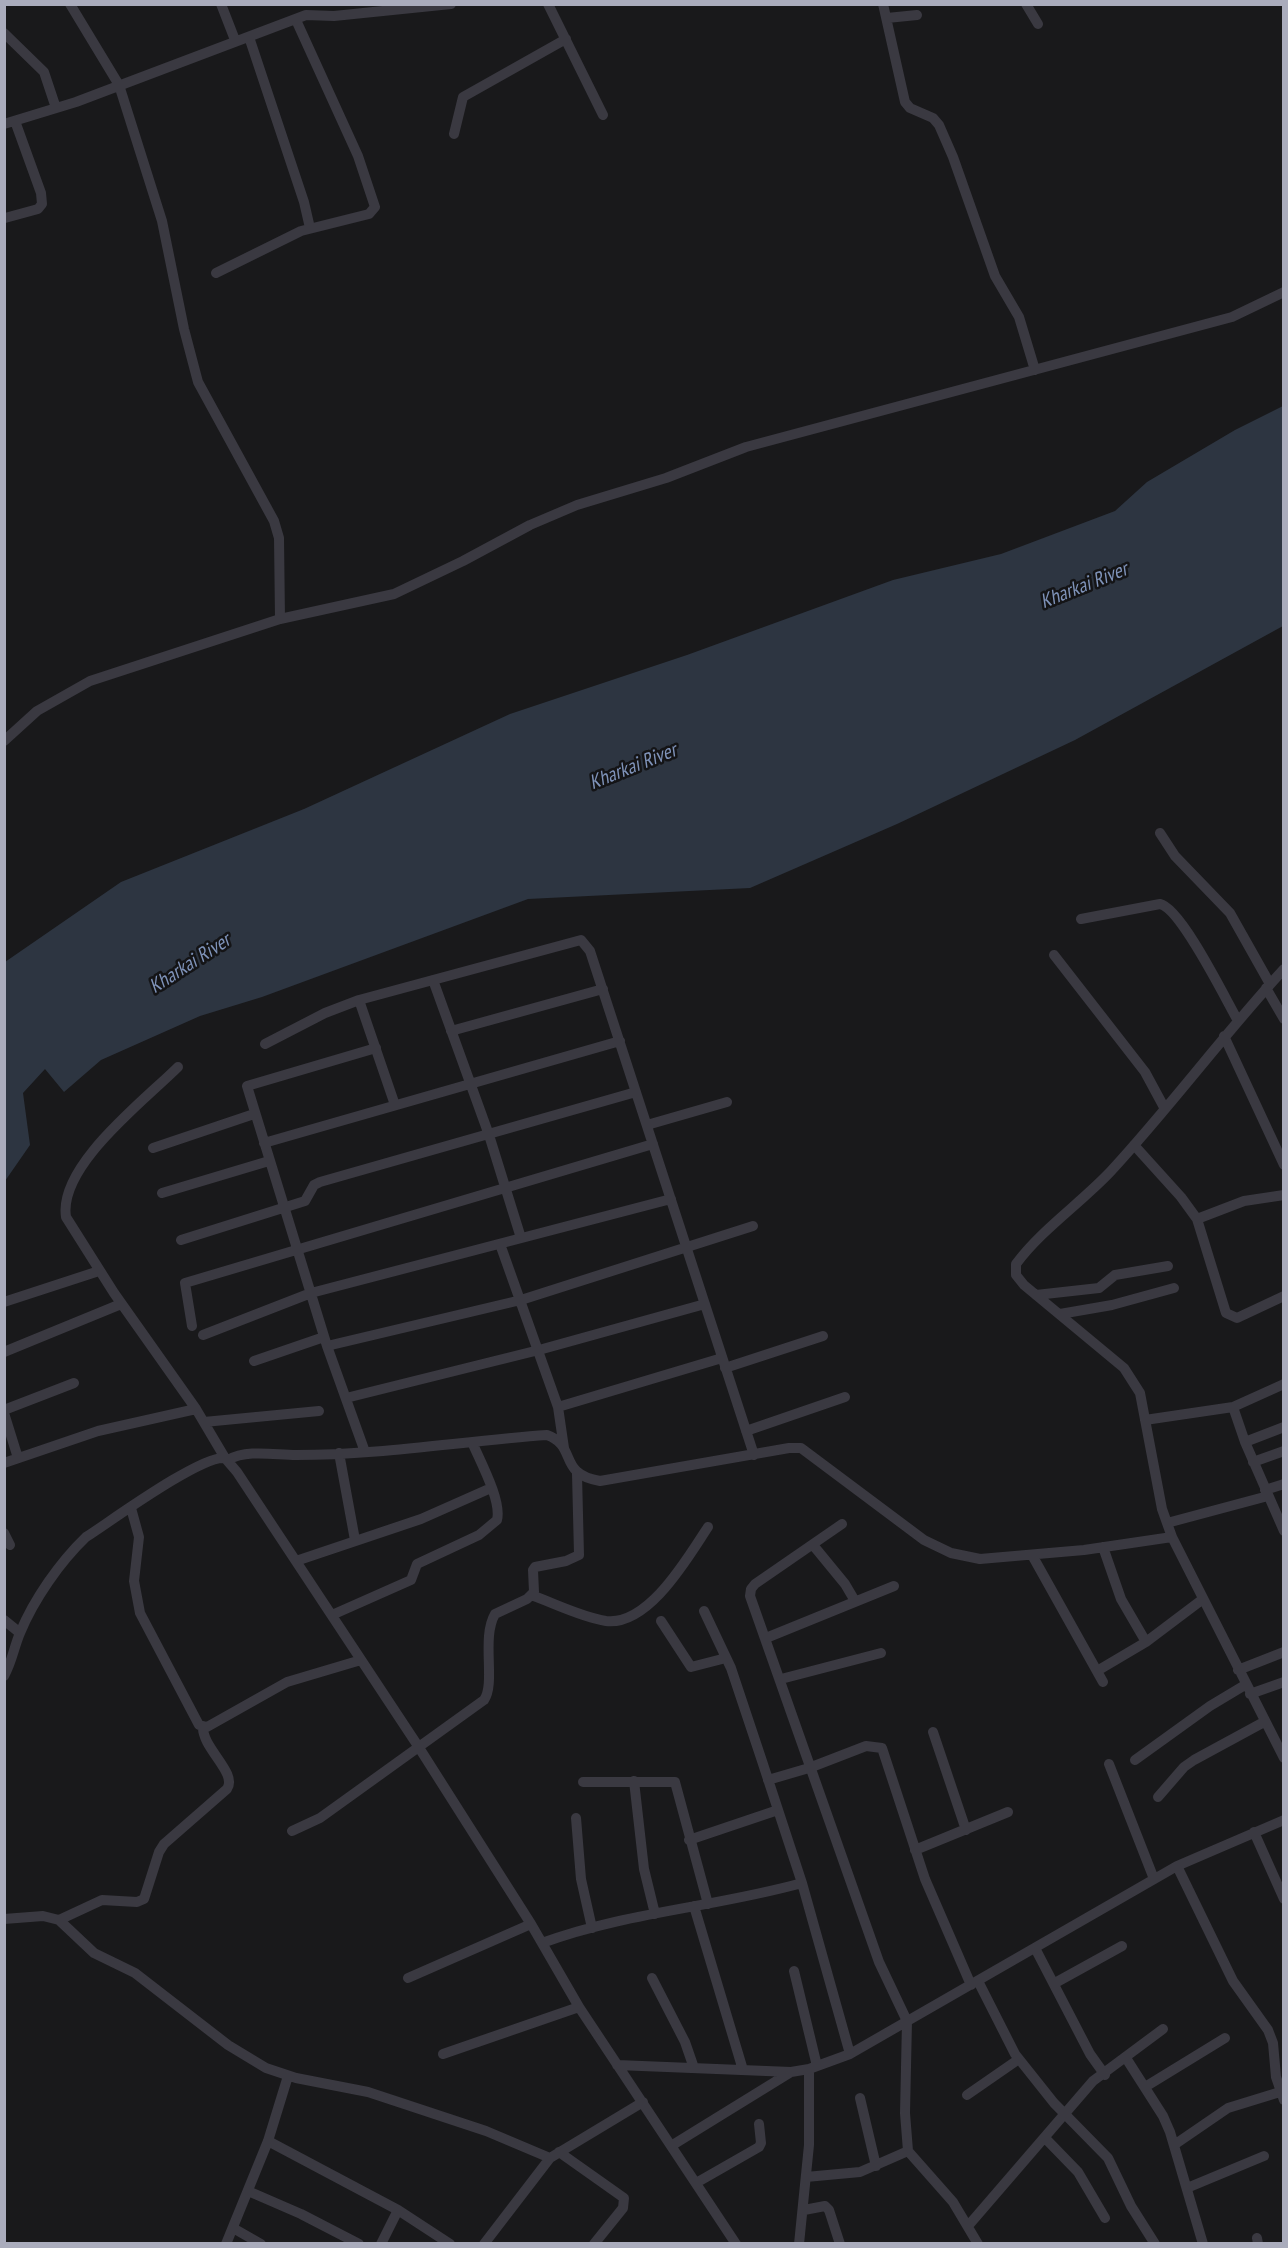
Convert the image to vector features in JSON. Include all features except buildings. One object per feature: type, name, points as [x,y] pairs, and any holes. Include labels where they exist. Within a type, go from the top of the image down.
[{"type":"street","points":[[70,4],[119,85],[162,222],[184,329],[198,382],[265,503],[279,538],[280,620]]},
{"type":"street","points":[[221,4],[235,40]]},
{"type":"street","points":[[5,218],[38,209],[42,204],[41,193],[10,122],[56,108],[235,40],[313,14],[352,9],[451,4]]},
{"type":"street","points":[[548,4],[603,115]]},
{"type":"street","points":[[883,4],[905,102],[910,108],[933,118],[939,125],[954,157],[995,276],[1019,317],[1035,370]]},
{"type":"street","points":[[1026,4],[1038,24]]},
{"type":"street","points":[[887,18],[917,15]]},
{"type":"street","points":[[216,273],[310,228],[369,214],[375,207],[358,156],[296,20]]},
{"type":"street","points":[[4,33],[44,72],[56,108]]},
{"type":"street","points":[[249,37],[310,228]]},
{"type":"street","points":[[454,134],[464,96],[566,39]]},
{"type":"street","points":[[4,741],[37,711],[70,690],[280,620],[394,594],[555,512],[666,478],[746,447],[1232,317],[1284,292]]},
{"type":"street","points":[[1160,833],[1175,856],[1230,913],[1284,1019]]},
{"type":"street","points":[[1081,919],[1160,904],[1169,908],[1188,933],[1237,1019]]},
{"type":"street","points":[[265,1044],[325,1012],[359,1000],[581,940],[590,951],[603,989],[754,1455]]},
{"type":"street","points":[[1054,955],[1145,1072],[1165,1109]]},
{"type":"street","points":[[1284,969],[1237,1019],[1110,1173],[1016,1264],[1016,1275],[1036,1295],[1124,1368],[1132,1378],[1140,1393],[1162,1509],[1172,1537],[1284,1758]]},
{"type":"street","points":[[433,980],[489,1135],[521,1238]]},
{"type":"street","points":[[451,1030],[603,989]]},
{"type":"street","points":[[359,1000],[395,1105]]},
{"type":"street","points":[[1224,1036],[1284,1165]]},
{"type":"street","points":[[264,1143],[620,1041]]},
{"type":"street","points":[[365,1452],[325,1341],[247,1086],[376,1048]]},
{"type":"street","points":[[178,1067],[97,1146],[68,1191],[64,1205],[66,1217],[99,1271],[196,1409],[226,1459],[418,1746],[531,1924],[579,2007],[736,2244]]},
{"type":"street","points":[[181,1240],[305,1201],[314,1185],[320,1182],[636,1092]]},
{"type":"street","points":[[647,1125],[727,1102]]},
{"type":"street","points":[[153,1148],[254,1114]]},
{"type":"street","points":[[192,1326],[185,1283],[653,1144]]},
{"type":"street","points":[[1134,1145],[1181,1197],[1197,1219],[1223,1308],[1230,1317],[1246,1316],[1284,1296]]},
{"type":"street","points":[[162,1192],[269,1161]]},
{"type":"street","points":[[1197,1219],[1244,1201],[1284,1195]]},
{"type":"street","points":[[203,1335],[311,1293],[671,1199]]},
{"type":"street","points":[[254,1361],[325,1341],[521,1300],[753,1226]]},
{"type":"street","points":[[292,1831],[320,1818],[487,1695],[491,1620],[500,1610],[531,1595],[536,1586],[533,1570],[535,1567],[566,1561],[579,1555],[577,1474],[564,1448],[558,1407],[521,1300],[517,1298],[500,1244]]},
{"type":"street","points":[[1036,1295],[1099,1288],[1115,1275],[1168,1266]]},
{"type":"street","points":[[4,1302],[99,1271]]},
{"type":"street","points":[[1060,1314],[1112,1305],[1174,1288]]},
{"type":"street","points":[[4,1352],[121,1304]]},
{"type":"street","points":[[346,1398],[539,1350],[705,1304]]},
{"type":"street","points":[[558,1407],[823,1336]]},
{"type":"street","points":[[18,1458],[4,1412],[74,1383]]},
{"type":"street","points":[[1145,1420],[1233,1407],[1284,1384]]},
{"type":"street","points":[[746,1431],[845,1397]]},
{"type":"street","points":[[1233,1407],[1253,1462],[1284,1531]]},
{"type":"street","points":[[4,1463],[98,1431],[196,1409]]},
{"type":"street","points":[[204,1422],[320,1410]]},
{"type":"street","points":[[1245,1442],[1284,1427]]},
{"type":"street","points":[[4,1676],[20,1633],[35,1604],[77,1545],[188,1471],[210,1460],[250,1455],[339,1454],[547,1435],[556,1438],[564,1448]]},
{"type":"street","points":[[332,1615],[411,1580],[417,1564],[446,1552],[493,1525],[499,1515],[491,1488],[472,1442]]},
{"type":"street","points":[[577,1474],[600,1481],[789,1448],[801,1448],[924,1540],[951,1553],[980,1559],[1104,1547],[1172,1537]]},
{"type":"street","points":[[1253,1462],[1284,1451]]},
{"type":"street","points":[[339,1454],[355,1540]]},
{"type":"street","points":[[1167,1523],[1267,1493],[1284,1484]]},
{"type":"street","points":[[296,1561],[421,1519],[491,1488]]},
{"type":"street","points":[[59,1920],[102,1900],[137,1902],[144,1899],[159,1852],[164,1844],[227,1789],[230,1777],[205,1740],[203,1727],[196,1720],[140,1612],[134,1581],[139,1537],[131,1508]]},
{"type":"street","points":[[842,1524],[751,1589],[810,1768],[879,1962],[907,2021],[905,2113],[908,2151],[954,2202],[978,2244]]},
{"type":"street","points":[[531,1595],[605,1621],[627,1618],[674,1579],[708,1527]]},
{"type":"street","points":[[4,1533],[10,1545]]},
{"type":"street","points":[[813,1545],[845,1584],[855,1601]]},
{"type":"street","points":[[1104,1547],[1121,1599],[1146,1642]]},
{"type":"street","points":[[1032,1555],[1103,1682]]},
{"type":"street","points":[[766,1638],[894,1586]]},
{"type":"street","points":[[1097,1671],[1146,1642],[1203,1599]]},
{"type":"street","points":[[704,1611],[726,1658],[778,1810],[802,1883],[850,2054]]},
{"type":"street","points":[[4,1620],[20,1633]]},
{"type":"street","points":[[661,1621],[691,1667],[726,1658]]},
{"type":"street","points":[[1238,1670],[1284,1652]]},
{"type":"street","points":[[781,1679],[881,1653]]},
{"type":"street","points":[[203,1727],[287,1682],[361,1659]]},
{"type":"street","points":[[1135,1760],[1210,1706],[1248,1690],[1284,1682]]},
{"type":"street","points":[[1158,1797],[1189,1764],[1264,1722]]},
{"type":"street","points":[[933,1732],[966,1830]]},
{"type":"street","points":[[768,1780],[810,1768],[867,1746],[882,1748],[925,1879],[974,1983],[1006,2042],[1065,2115],[1108,2157],[1131,2206],[1155,2244]]},
{"type":"street","points":[[1109,1764],[1154,1879]]},
{"type":"street","points":[[583,1782],[675,1782],[708,1904]]},
{"type":"street","points":[[634,1782],[644,1869],[654,1914]]},
{"type":"street","points":[[689,1840],[778,1810]]},
{"type":"street","points":[[915,1850],[1008,1812]]},
{"type":"street","points":[[576,1818],[581,1880],[592,1928]]},
{"type":"street","points":[[617,2065],[791,2072],[813,2068],[850,2054],[1177,1866],[1284,1820]]},
{"type":"street","points":[[1254,1832],[1284,1899]]},
{"type":"street","points":[[1174,2145],[1228,2108],[1282,2096],[1273,2043],[1268,2030],[1233,1981],[1177,1866]]},
{"type":"street","points":[[542,1943],[592,1928],[694,1906],[754,1897],[802,1883]]},
{"type":"street","points":[[694,1906],[744,2070]]},
{"type":"street","points":[[4,1918],[43,1916],[59,1920],[94,1953],[135,1973],[228,2045],[266,2068],[288,2076],[368,2092],[555,2155],[624,2198],[623,2208],[594,2244]]},
{"type":"street","points":[[408,1978],[531,1924]]},
{"type":"street","points":[[1054,1983],[1122,1946]]},
{"type":"street","points":[[1035,1948],[1090,2054],[1105,2075]]},
{"type":"street","points":[[794,1971],[813,2068],[804,2210],[799,2244]]},
{"type":"street","points":[[652,1978],[681,2033],[694,2068]]},
{"type":"street","points":[[444,2054],[579,2007]]},
{"type":"street","points":[[968,2226],[1093,2081],[1105,2075],[1163,2029]]},
{"type":"street","points":[[1145,2087],[1225,2038]]},
{"type":"street","points":[[1126,2058],[1163,2116],[1174,2145],[1203,2244]]},
{"type":"street","points":[[967,2095],[1019,2060]]},
{"type":"street","points":[[671,2146],[791,2072]]},
{"type":"street","points":[[226,2244],[268,2141],[288,2076]]},
{"type":"street","points":[[860,2098],[876,2166]]},
{"type":"street","points":[[484,2244],[555,2155],[643,2102]]},
{"type":"street","points":[[696,2182],[759,2147],[761,2143],[759,2124]]},
{"type":"street","points":[[1045,2138],[1078,2172],[1105,2218]]},
{"type":"street","points":[[268,2141],[398,2210],[450,2244]]},
{"type":"street","points":[[806,2177],[860,2172],[908,2151]]},
{"type":"street","points":[[1187,2188],[1264,2156]]},
{"type":"street","points":[[248,2191],[301,2214],[359,2244]]},
{"type":"street","points":[[804,2210],[825,2206],[829,2210],[840,2244]]},
{"type":"street","points":[[381,2244],[398,2210]]},
{"type":"street","points":[[233,2228],[261,2244]]},
{"type":"water","name":"Kharkai River","points":[[1283,406],[1283,626],[1075,740],[897,824],[750,888],[528,899],[262,997],[200,1016],[101,1060],[64,1092],[45,1069],[23,1093],[30,1145],[5,1181],[5,962],[121,882],[304,809],[510,714],[687,655],[893,580],[1001,554],[1115,511],[1147,482],[1235,430]]}]
